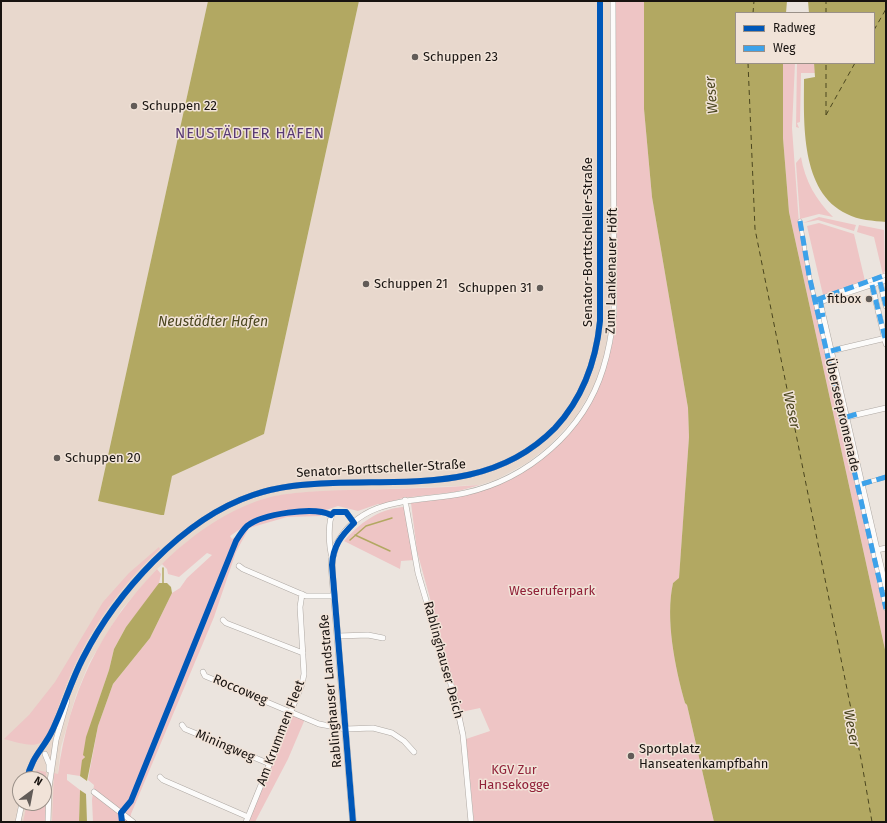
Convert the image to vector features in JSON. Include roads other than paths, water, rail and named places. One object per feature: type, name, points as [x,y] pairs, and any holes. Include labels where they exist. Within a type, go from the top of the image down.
[{"type":"street","name":"Senator-Borttscheller-Straße","points":[[29,771],[31,763],[53,730],[82,659],[101,626],[135,580],[174,542],[229,506],[252,495],[294,485],[455,478],[489,471],[523,454],[537,444],[568,412],[577,398],[589,373],[597,345],[599,325],[600,1]]},
{"type":"street","name":"Zum Lankenauer Höft","points":[[336,545],[341,536],[354,523],[374,510],[404,500],[464,493],[496,484],[517,473],[547,452],[561,439],[579,417],[598,384],[611,342],[614,312],[613,1]]},
{"type":"street","name":"Überseepromenade","points":[[800,222],[814,300],[886,609]]},
{"type":"street","points":[[820,300],[886,275]]},
{"type":"street","points":[[814,300],[820,300],[886,280]]},
{"type":"street","points":[[880,282],[886,306]]},
{"type":"street","points":[[872,285],[886,344]]},
{"type":"street","name":"Überseepromenade","points":[[820,300],[886,588]]},
{"type":"street","points":[[831,351],[885,338]]},
{"type":"street","points":[[847,417],[886,408]]},
{"type":"street","points":[[862,484],[886,477]]},
{"type":"street","name":"Rablinghauser Deich","points":[[404,500],[418,574],[455,698],[463,735],[471,822]]},
{"type":"street","name":"Rablinghauser Landstraße","points":[[353,822],[334,596],[330,524],[331,515],[340,510],[346,512],[354,523]]},
{"type":"street","name":"Rablinghauser Landstraße","points":[[332,559],[336,545]]},
{"type":"street","points":[[877,550],[886,548]]},
{"type":"street","points":[[239,566],[306,596],[334,596]]},
{"type":"street","name":"Am Krummen Fleet","points":[[247,819],[302,684],[304,674],[300,607],[302,594]]},
{"type":"street","points":[[223,620],[226,623],[303,653]]},
{"type":"street","points":[[338,636],[368,635],[383,638]]},
{"type":"street","name":"Roccoweg","points":[[203,672],[206,676],[319,724],[346,728],[373,728],[393,732],[414,752]]},
{"type":"street","name":"Senator-Borttscheller-Straße","points":[[51,771],[56,740],[68,693]]},
{"type":"street","name":"Miningweg","points":[[182,725],[184,729],[270,764]]},
{"type":"street","points":[[38,752],[45,754],[52,748],[56,740]]},
{"type":"street","name":"Senator-Borttscheller-Straße","points":[[45,754],[49,764],[49,771]]},
{"type":"street","points":[[160,777],[163,780],[247,819]]},
{"type":"street","points":[[94,792],[134,822]]},
{"type":"street","points":[[18,822],[20,811]]},
{"type":"street","name":"Senator-Borttscheller-Straße","points":[[48,811],[48,822]]},
{"type":"water","name":"Neustädter Hafen","points":[[208,1],[359,1],[264,434],[172,476],[164,515],[161,515],[98,501]]},
{"type":"water","name":"Weser","points":[[644,1],[787,1],[786,12],[735,12],[735,64],[783,64],[783,138],[789,212],[886,654],[886,822],[714,822],[687,705],[685,703],[678,674],[672,643],[670,612],[671,597],[673,583],[679,578],[689,437],[688,408],[652,197],[644,109]]},
{"type":"water","points":[[808,1],[886,1],[886,222],[856,218],[832,204],[820,190],[813,173],[805,135],[804,79],[815,77],[814,64],[875,64],[875,12],[809,12]]},
{"type":"water","points":[[159,583],[167,583],[171,587],[172,593],[150,638],[113,684],[98,726],[87,781],[80,776],[82,760],[85,757],[83,755],[86,737],[109,670],[114,649],[126,627]]},
{"type":"water","points":[[80,790],[86,794],[87,822],[79,822]]},
{"type":"waterway","points":[[350,540],[366,526],[392,518]]},
{"type":"waterway","points":[[355,535],[390,551]]},
{"type":"waterway","points":[[163,568],[163,585]]},
{"type":"place","name":"Schuppen 23","points":[[415,57]]},
{"type":"place","name":"Schuppen 22","points":[[134,106]]},
{"type":"place","name":"Schuppen 21","points":[[366,284]]},
{"type":"place","name":"Schuppen 31","points":[[540,288]]},
{"type":"place","name":"fitbox","points":[[869,299]]},
{"type":"place","name":"Schuppen 20","points":[[57,458]]},
{"type":"place","name":"Sportplatz Hanseatenkampfbahn","points":[[631,756]]},
{"type":"district","name":"NEUSTÄDTER HÄFEN","points":[[250,134]]},
{"type":"park label","name":"Weseruferpark","points":[[552,591]]},
{"type":"park label","name":"KGV Zur Hansekogge","points":[[514,778]]}]
